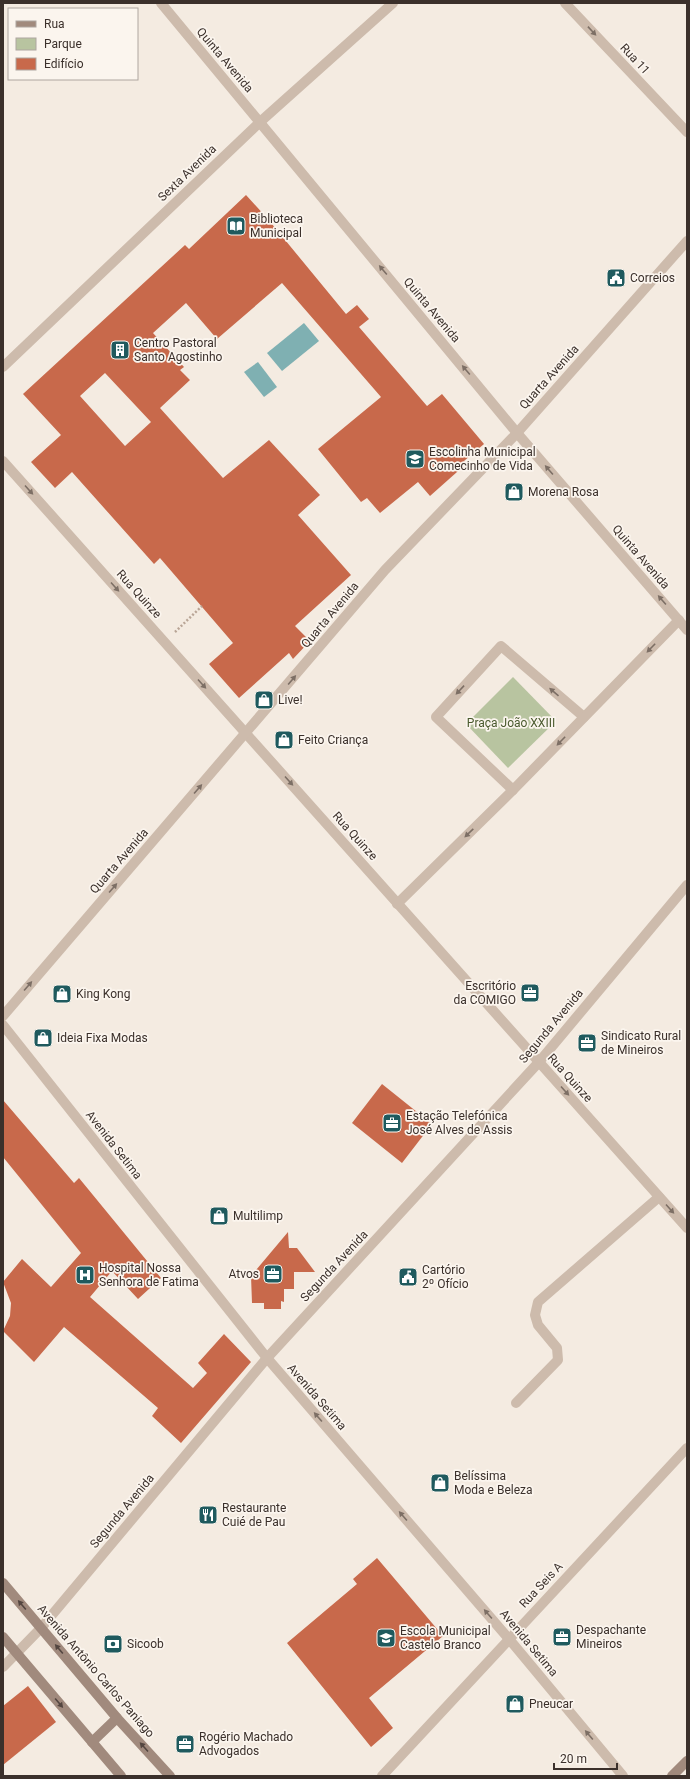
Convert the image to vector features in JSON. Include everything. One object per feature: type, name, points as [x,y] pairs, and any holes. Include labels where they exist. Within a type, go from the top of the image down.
[{"type":"main road","name":"Avenida Antônio Carlos Paniago","points":[[3,1583],[117,1718],[170,1776]]},
{"type":"main road","points":[[3,1637],[121,1776]]},
{"type":"main road","points":[[92,1742],[117,1718]]},
{"type":"main road","points":[[672,1776],[687,1761]]},
{"type":"street","name":"Quinta Avenida","points":[[161,3],[517,433],[687,630]]},
{"type":"street","name":"Sexta Avenida","points":[[3,367],[260,122],[393,3]]},
{"type":"street","name":"Rua 11","points":[[565,3],[687,132]]},
{"type":"street","name":"Quarta Avenida","points":[[3,1016],[386,570],[517,433],[687,241]]},
{"type":"street","name":"Rua Quinze","points":[[3,461],[687,1228]]},
{"type":"street","points":[[397,904],[513,790],[678,620]]},
{"type":"street","points":[[513,790],[436,717],[501,646],[584,717]]},
{"type":"street","name":"Segunda Avenida","points":[[3,1667],[41,1628],[267,1358],[539,1062],[687,885]]},
{"type":"street","name":"Avenida Setima","points":[[3,1025],[267,1358],[508,1639],[623,1776]]},
{"type":"street","points":[[516,1403],[558,1360],[557,1348],[538,1325],[535,1315],[538,1302],[659,1197]]},
{"type":"street","name":"Rua Seis A","points":[[382,1776],[687,1448]]},
{"type":"path","points":[[165,642],[202,606]]},
{"type":"green space","name":"Praça João XXIII","points":[[513,677],[556,721],[508,768],[466,724]]},
{"type":"water","points":[[304,323],[319,341],[282,371],[267,353]]},
{"type":"water","points":[[258,362],[277,387],[264,397],[244,372]]},
{"type":"building","points":[[246,195],[267,218],[346,314],[357,305],[369,319],[359,327],[427,406],[442,394],[484,444],[464,461],[466,464],[430,496],[418,482],[380,513],[367,498],[361,502],[318,449],[381,397],[282,283],[217,339],[186,303],[153,333],[184,367],[180,370],[190,380],[160,408],[223,478],[269,440],[320,495],[298,515],[351,575],[295,626],[310,641],[293,659],[289,653],[239,698],[209,664],[233,643],[160,558],[154,564],[72,472],[55,488],[31,462],[61,435],[23,394],[185,245],[189,249]],"holes":[[[105,373],[151,422],[125,446],[80,396]]]},
{"type":"building","name":"Estação Telefónica José Alves de Assis","points":[[382,1084],[432,1124],[402,1163],[352,1123]]},
{"type":"building","name":"Hospital Nossa Senhora de Fatima","points":[[3,1100],[74,1183],[79,1178],[161,1278],[138,1299],[112,1271],[90,1297],[193,1388],[207,1373],[198,1363],[224,1334],[251,1362],[181,1443],[152,1416],[158,1408],[64,1327],[34,1362],[3,1331],[10,1316],[11,1303],[3,1282],[22,1259],[51,1287],[81,1253],[3,1157]]},
{"type":"building","name":"Atvos","points":[[288,1232],[289,1248],[297,1248],[315,1272],[294,1272],[294,1289],[284,1289],[284,1302],[281,1301],[281,1309],[264,1309],[264,1303],[252,1303],[251,1276]]},
{"type":"building","name":"Escola Municipal Castelo Branco","points":[[377,1558],[443,1636],[369,1698],[393,1728],[371,1747],[287,1643],[357,1584],[353,1579]]},
{"type":"building","points":[[28,1686],[56,1722],[3,1765],[3,1706]]},
{"type":"place","name":"Biblioteca Municipal","points":[[236,226]]},
{"type":"place","name":"Correios","points":[[616,278]]},
{"type":"place","name":"Centro Pastoral Santo Agostinho","points":[[120,350]]},
{"type":"place","name":"Escolinha Municipal Comecinho de Vida","points":[[415,459]]},
{"type":"place","name":"Morena Rosa","points":[[514,492]]},
{"type":"place","name":"Live!","points":[[264,700]]},
{"type":"place","name":"Feito Criança","points":[[284,740]]},
{"type":"place","name":"Escritório da COMIGO","points":[[530,993]]},
{"type":"place","name":"King Kong","points":[[62,994]]},
{"type":"place","name":"Ideia Fixa Modas","points":[[43,1038]]},
{"type":"place","name":"Sindicato Rural de Mineiros","points":[[587,1043]]},
{"type":"place","name":"Estação Telefónica José Alves de Assis","points":[[392,1123]]},
{"type":"place","name":"Multilimp","points":[[219,1216]]},
{"type":"place","name":"Atvos","points":[[273,1274]]},
{"type":"place","name":"Hospital Nossa Senhora de Fatima","points":[[85,1275]]},
{"type":"place","name":"Cartório 2º Ofício","points":[[408,1277]]},
{"type":"place","name":"Belíssima Moda e Beleza","points":[[440,1483]]},
{"type":"place","name":"Restaurante Cuié de Pau","points":[[208,1515]]},
{"type":"place","name":"Despachante Mineiros","points":[[562,1637]]},
{"type":"place","name":"Escola Municipal Castelo Branco","points":[[386,1638]]},
{"type":"place","name":"Sicoob","points":[[113,1644]]},
{"type":"place","name":"Pneucar","points":[[515,1704]]},
{"type":"place","name":"Rogério Machado Advogados","points":[[185,1744]]}]
